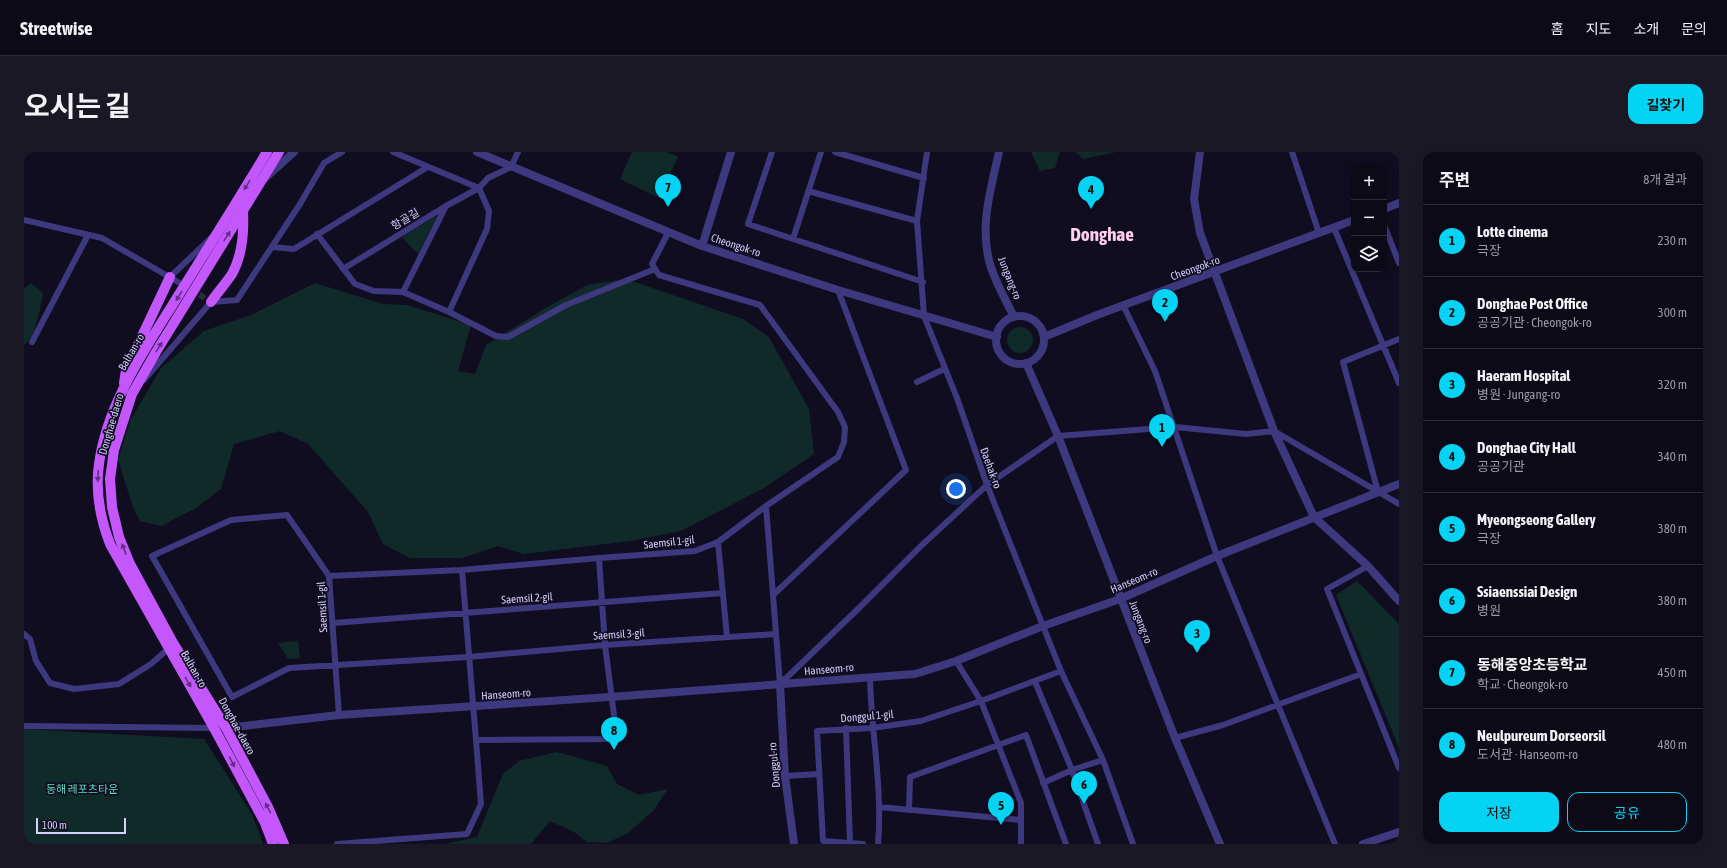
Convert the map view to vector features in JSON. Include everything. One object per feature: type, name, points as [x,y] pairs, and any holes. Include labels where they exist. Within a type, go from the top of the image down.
[{"type":"main road","name":"Balhan-ro","points":[[214,728],[110,544],[102,524],[97,494],[99,464],[110,418],[127,393],[164,319],[267,152]]},
{"type":"main road","name":"Donghae-daero","points":[[279,152],[156,352],[127,393],[114,450],[110,479],[112,508],[119,537],[130,564],[173,642],[226,728],[268,807],[284,844]]},
{"type":"main road","points":[[211,302],[232,273],[240,249],[243,232],[243,212]]},
{"type":"main road","points":[[127,393],[126,370],[174,280]]},
{"type":"main road","name":"Donghae-daero","points":[[214,728],[265,823],[273,844]]},
{"type":"main road","points":[[214,728],[226,728]]},
{"type":"street","points":[[262,181],[294,152]]},
{"type":"street","points":[[127,393],[211,302],[237,300],[300,204],[324,163],[342,152]]},
{"type":"street","points":[[393,152],[426,168],[479,188],[489,211],[487,229],[449,312]]},
{"type":"street","name":"Cheongok-ro","points":[[477,152],[702,246],[838,290],[997,336]]},
{"type":"street","points":[[511,167],[518,152]]},
{"type":"street","points":[[702,246],[731,152]]},
{"type":"street","points":[[772,152],[748,224],[922,282]]},
{"type":"street","points":[[793,239],[821,152]]},
{"type":"street","points":[[835,152],[924,178]]},
{"type":"street","name":"Daehak-ro","points":[[927,152],[917,221],[924,316],[944,369],[957,398],[987,485],[1061,671],[1103,760],[1133,844]]},
{"type":"street","name":"Jungang-ro","points":[[999,152],[987,205],[986,234],[990,263],[1014,317]]},
{"type":"street","points":[[1200,152],[1194,199],[1200,233],[1274,431],[1314,517],[1368,566],[1399,601]]},
{"type":"street","points":[[1292,152],[1319,233]]},
{"type":"street","name":"항골길","points":[[343,269],[446,206],[479,188],[488,178],[511,167]]},
{"type":"street","points":[[272,247],[294,249],[426,168]]},
{"type":"street","points":[[808,191],[917,221]]},
{"type":"street","points":[[1387,208],[1399,203]]},
{"type":"street","points":[[403,292],[446,206]]},
{"type":"street","points":[[24,220],[102,238],[174,280],[219,230]]},
{"type":"street","name":"Cheongok-ro","points":[[1044,337],[1123,305],[1215,273],[1351,221]]},
{"type":"street","points":[[1334,228],[1399,383]]},
{"type":"street","points":[[317,234],[356,284],[374,291],[403,292],[449,312],[496,336],[508,337],[566,305],[655,269],[652,264],[668,233]]},
{"type":"street","points":[[1387,233],[1399,263]]},
{"type":"street","points":[[32,342],[88,235]]},
{"type":"street","name":"Saemsil 1-gil","points":[[339,715],[329,576],[462,570],[695,551],[718,542],[766,506],[838,457],[844,442],[845,427],[838,412],[760,305],[659,275],[655,269]]},
{"type":"street","points":[[773,595],[906,470],[838,290]]},
{"type":"street","points":[[1123,305],[1155,371],[1217,556],[1335,844]]},
{"type":"street","points":[[1022,316],[1034,321],[1041,329],[1044,337],[1041,350],[1036,357],[1026,363],[1017,363],[1004,358],[998,350],[997,336],[1002,324],[1014,317],[1022,316]]},
{"type":"street","points":[[1378,492],[1343,362],[1399,339]]},
{"type":"street","name":"Jungang-ro","points":[[1026,363],[1058,436],[1175,738],[1220,844]]},
{"type":"street","points":[[917,382],[944,369]]},
{"type":"street","points":[[780,684],[860,607],[922,544],[987,485],[1058,436],[1175,427],[1246,434],[1274,431],[1399,504]]},
{"type":"street","name":"Hanseom-ro","points":[[226,728],[339,715],[610,698],[915,674],[956,661],[1043,626],[1120,599],[1217,556],[1399,484]]},
{"type":"street","points":[[766,506],[780,684]]},
{"type":"street","name":"Saemsil 3-gil","points":[[329,576],[287,515],[232,520],[152,556],[232,697],[289,668],[468,657],[605,645],[776,634]]},
{"type":"street","points":[[718,542],[727,637]]},
{"type":"street","points":[[476,740],[616,739],[605,645],[599,558]]},
{"type":"street","points":[[1368,566],[1327,590],[1399,768]]},
{"type":"street","points":[[337,844],[466,834],[481,804],[462,570]]},
{"type":"street","name":"Saemsil 2-gil","points":[[333,623],[465,612],[603,604],[723,593]]},
{"type":"street","points":[[24,634],[30,639],[36,661],[50,683],[74,689],[119,684],[151,664],[168,649]]},
{"type":"street","points":[[956,661],[981,701],[1021,803],[1021,844]]},
{"type":"street","name":"Donggul 1-gil","points":[[863,844],[822,840],[817,731],[846,728],[872,728],[921,721],[1035,682],[1061,671]]},
{"type":"street","points":[[1175,738],[1223,725],[1278,706],[1361,674]]},
{"type":"street","points":[[870,677],[872,728],[880,822],[878,844]]},
{"type":"street","points":[[1035,682],[1072,770],[1098,844]]},
{"type":"street","name":"Donggul-ro","points":[[780,684],[785,776],[794,844]]},
{"type":"street","points":[[24,726],[214,728]]},
{"type":"street","points":[[846,728],[850,842]]},
{"type":"street","points":[[909,810],[910,777],[1026,735],[1066,844]]},
{"type":"street","points":[[1043,783],[1072,770],[1103,760]]},
{"type":"street","points":[[785,776],[818,774]]},
{"type":"street","points":[[879,807],[1021,820]]},
{"type":"street","points":[[1363,844],[1399,832]]},
{"type":"green space","points":[[632,152],[667,152],[678,157],[659,198],[620,179]]},
{"type":"green space","points":[[1031,152],[1060,152],[1055,168],[1040,171]]},
{"type":"green space","points":[[1075,152],[1116,152],[1083,159]]},
{"type":"green space","points":[[438,215],[418,254],[402,237]]},
{"type":"green space","points":[[626,279],[743,319],[769,337],[809,409],[814,454],[764,488],[681,531],[630,541],[524,554],[498,546],[462,558],[410,558],[383,544],[368,512],[308,444],[280,431],[234,444],[221,489],[196,508],[161,526],[140,521],[133,507],[118,460],[130,421],[161,368],[204,331],[251,315],[315,283],[383,304],[407,305],[471,325],[458,371],[475,374],[486,345],[544,309],[587,285]]},
{"type":"green space","points":[[31,283],[43,293],[35,328],[24,345],[24,288]]},
{"type":"green space","points":[[1020,327],[1029,331],[1033,340],[1029,349],[1020,353],[1011,349],[1007,340],[1011,331]]},
{"type":"green space","points":[[1357,581],[1399,624],[1399,748],[1336,595]]},
{"type":"green space","points":[[298,641],[300,658],[288,659],[278,643]]},
{"type":"green space","name":"동해 레포츠타운","points":[[24,729],[204,739],[252,814],[263,844],[24,844]]},
{"type":"green space","points":[[557,752],[607,766],[617,784],[639,795],[668,789],[653,811],[628,833],[607,843],[587,842],[574,832],[550,821],[531,844],[445,844],[477,837],[503,774],[519,761]]},
{"type":"tunnel","points":[[192,290],[211,302]]},
{"type":"place","name":"동해중앙초등학교","points":[[668,207]]},
{"type":"place","name":"Donghae City Hall","points":[[1091,209]]},
{"type":"place","name":"Donghae Post Office","points":[[1165,322]]},
{"type":"place","name":"Lotte cinema","points":[[1162,447]]},
{"type":"place","name":"Haeram Hospital","points":[[1197,653]]},
{"type":"place","name":"Neulpureum Dorseorsil","points":[[614,750]]},
{"type":"place","name":"Ssiaenssiai Design","points":[[1084,804]]},
{"type":"place","name":"Myeongseong Gallery","points":[[1001,825]]},
{"type":"district","name":"Donghae","points":[[1102,234]]}]
